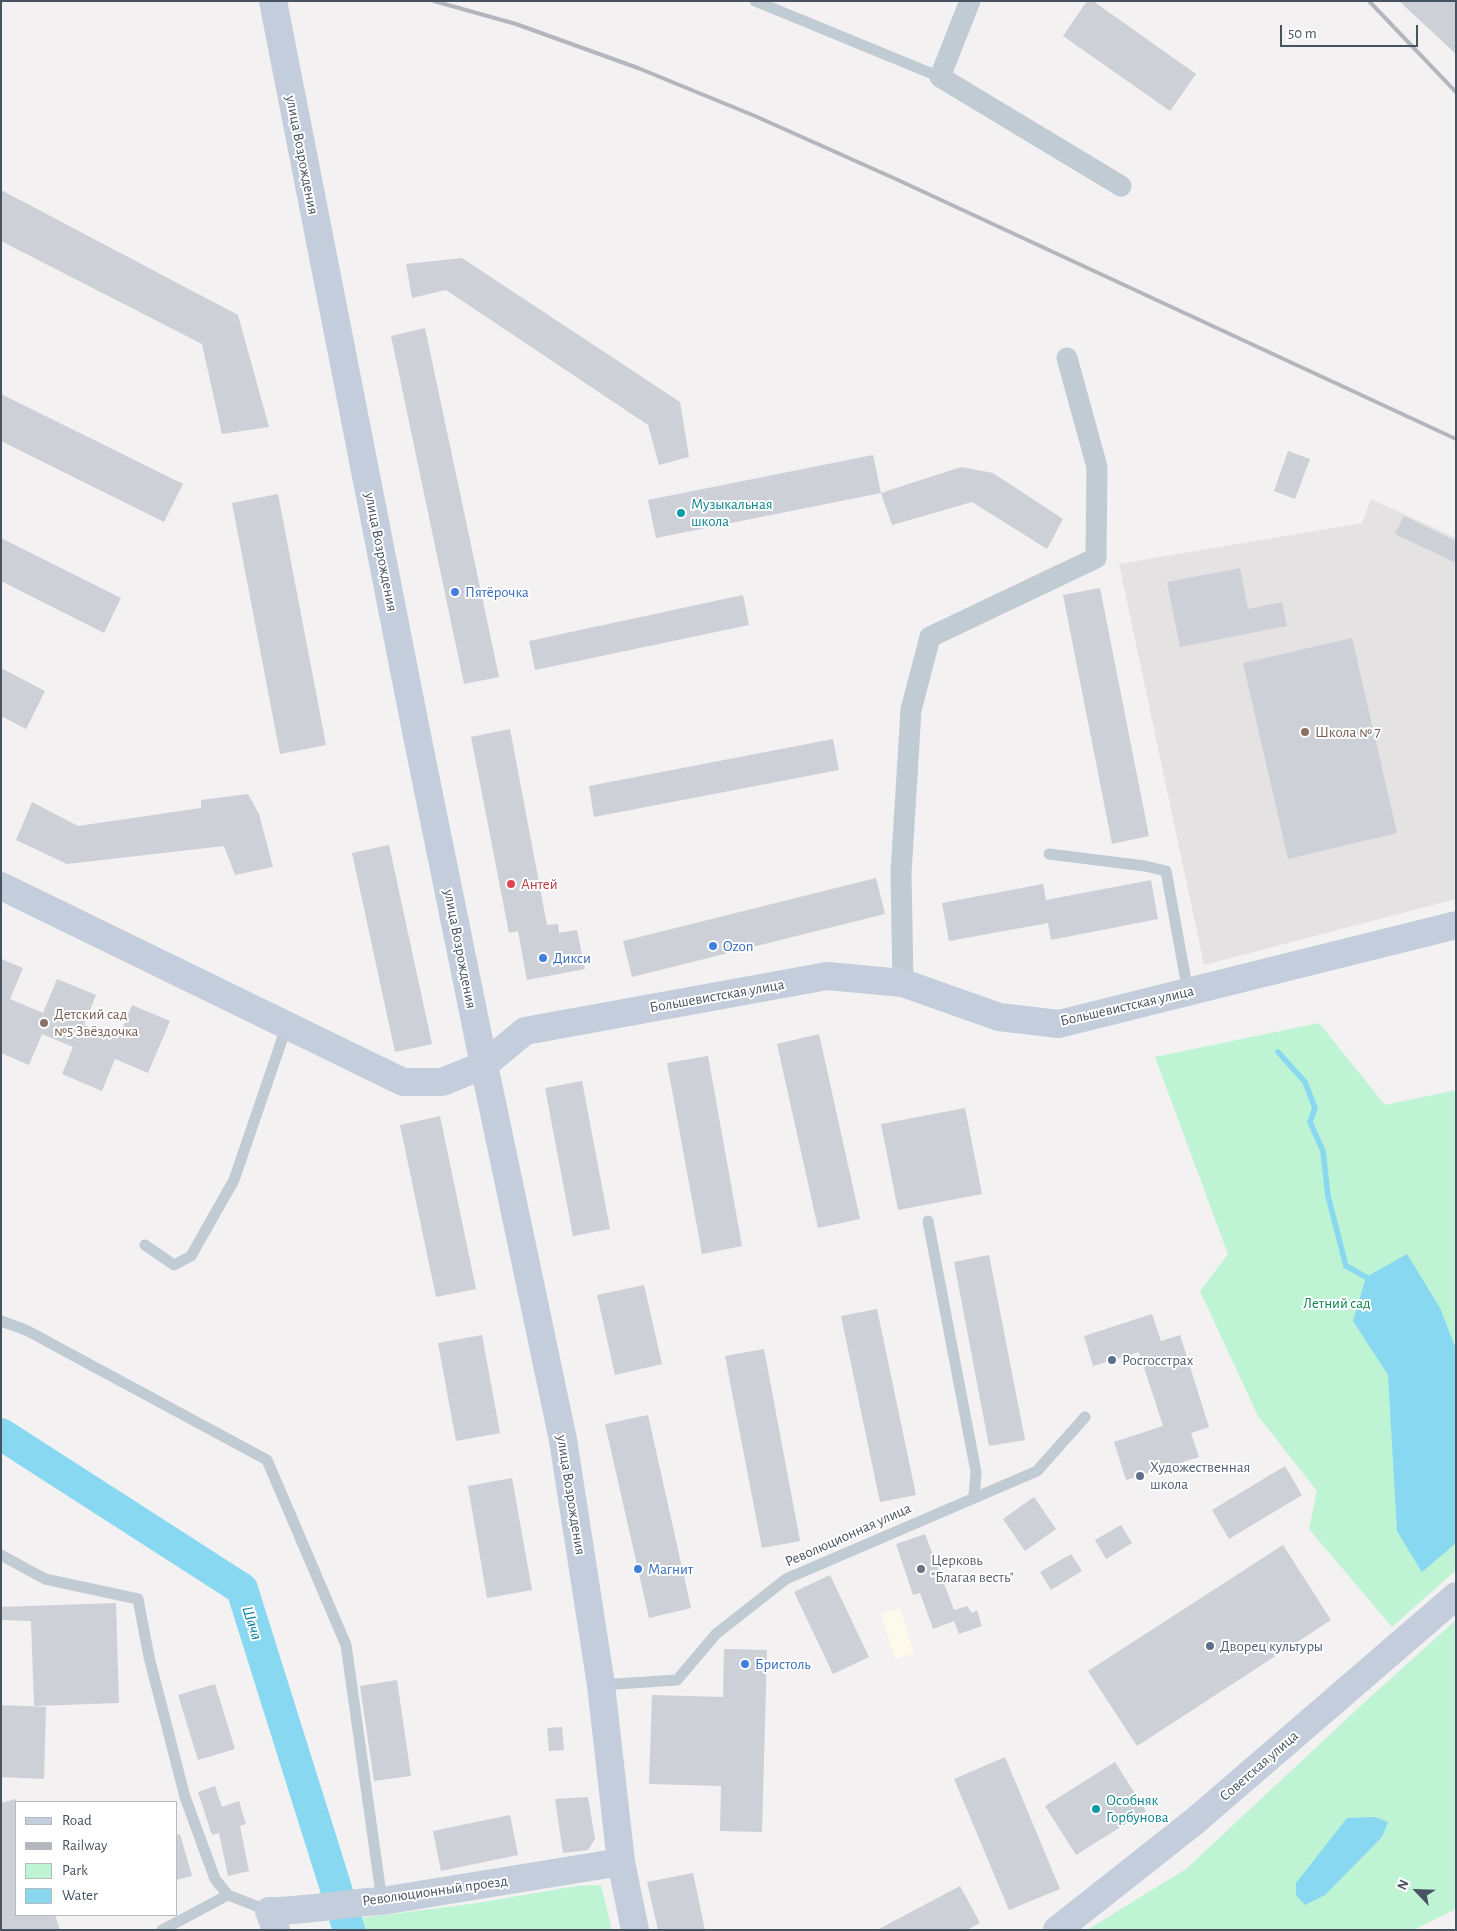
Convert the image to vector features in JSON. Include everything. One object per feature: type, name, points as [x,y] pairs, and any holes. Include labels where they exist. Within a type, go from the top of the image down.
[{"type":"main road","name":"улица Возрождения","points":[[273,1],[484,1064],[563,1440],[601,1685],[621,1862],[635,1930]]},
{"type":"main road","points":[[1,886],[403,1082],[442,1082],[484,1064]]},
{"type":"main road","name":"Большевистская улица","points":[[484,1064],[526,1031],[827,976],[902,984],[999,1017],[1059,1024],[1456,925]]},
{"type":"main road","name":"Советская улица","points":[[1057,1930],[1195,1821],[1456,1596]]},
{"type":"main road","name":"Революционный проезд","points":[[280,1917],[354,1902],[382,1901],[621,1862]]},
{"type":"street","points":[[970,1],[940,77],[1121,186]]},
{"type":"street","points":[[902,984],[902,873],[911,710],[930,637],[1096,558],[1097,466],[1066,358]]},
{"type":"lane","points":[[755,1],[940,77]]},
{"type":"lane","points":[[1049,854],[1146,866],[1166,871],[1188,992]]},
{"type":"lane","points":[[145,1246],[174,1265],[191,1256],[234,1180],[287,1026]]},
{"type":"lane","points":[[928,1221],[976,1472],[974,1497]]},
{"type":"lane","points":[[1,1321],[26,1330],[267,1460],[346,1645],[382,1901]]},
{"type":"lane","name":"Революционная улица","points":[[601,1685],[677,1680],[716,1634],[786,1579],[1037,1470],[1085,1417]]},
{"type":"lane","points":[[1,1555],[45,1579],[138,1600],[149,1657],[185,1797],[215,1879],[228,1895],[280,1917]]},
{"type":"lane","points":[[162,1930],[228,1895]]},
{"type":"shaded area","name":"Школа № 7","points":[[1371,499],[1456,538],[1456,899],[1204,965],[1119,564],[1362,523]]},
{"type":"shaded area","points":[[900,1608],[914,1653],[895,1659],[881,1614]]},
{"type":"green space","name":"Летний сад","points":[[1319,1023],[1385,1105],[1456,1090],[1456,1570],[1392,1627],[1309,1529],[1317,1491],[1258,1416],[1200,1291],[1228,1254],[1155,1057]]},
{"type":"green space","points":[[1456,1620],[1456,1909],[1413,1930],[1087,1930],[1186,1869],[1368,1699]]},
{"type":"green space","points":[[601,1885],[612,1930],[333,1930],[329,1922],[471,1904],[577,1886]]},
{"type":"water","points":[[1407,1254],[1440,1308],[1456,1349],[1456,1543],[1422,1572],[1397,1531],[1388,1375],[1353,1321],[1366,1277]]},
{"type":"water","points":[[1375,1817],[1388,1822],[1382,1837],[1325,1895],[1305,1905],[1296,1895],[1296,1883],[1347,1818]]},
{"type":"building","points":[[1087,1],[1093,1],[1196,74],[1170,111],[1063,36]]},
{"type":"building","points":[[1399,1],[1456,1],[1456,54]]},
{"type":"building","points":[[1,190],[238,315],[269,427],[222,434],[202,344],[1,241]]},
{"type":"building","points":[[462,258],[680,402],[689,457],[659,465],[648,425],[446,290],[412,298],[406,264]]},
{"type":"building","points":[[425,328],[499,677],[464,684],[391,336]]},
{"type":"building","points":[[1,394],[183,484],[164,522],[1,441]]},
{"type":"building","points":[[1288,451],[1310,459],[1295,499],[1274,491]]},
{"type":"building","points":[[873,455],[881,493],[656,538],[648,500]]},
{"type":"building","points":[[961,467],[993,473],[1063,519],[1047,549],[972,502],[892,525],[881,493]]},
{"type":"building","points":[[278,494],[326,745],[280,754],[232,503]]},
{"type":"building","points":[[1404,516],[1456,541],[1456,563],[1395,534]]},
{"type":"building","points":[[1,538],[121,598],[104,633],[1,581]]},
{"type":"building","points":[[1240,568],[1248,609],[1282,602],[1287,626],[1180,647],[1167,582]]},
{"type":"building","points":[[1100,588],[1149,836],[1112,844],[1063,595]]},
{"type":"building","points":[[743,595],[749,625],[535,670],[529,641]]},
{"type":"building","points":[[1352,638],[1397,833],[1288,859],[1243,663]]},
{"type":"building","points":[[1,668],[45,691],[26,729],[1,716]]},
{"type":"building","points":[[510,729],[547,925],[558,924],[559,933],[577,930],[585,969],[527,980],[518,931],[509,933],[471,737]]},
{"type":"building","points":[[833,739],[839,770],[594,817],[589,786]]},
{"type":"building","points":[[248,794],[259,814],[273,867],[235,875],[224,846],[67,864],[16,840],[32,802],[78,826],[201,808],[201,800]]},
{"type":"building","points":[[389,845],[432,1044],[395,1052],[352,853]]},
{"type":"building","points":[[876,878],[885,914],[632,977],[623,941]]},
{"type":"building","points":[[1151,880],[1158,919],[1051,940],[1048,923],[949,941],[942,903],[1043,884],[1046,900]]},
{"type":"building","name":"Детский сад №5 Звёздочка","points":[[1,959],[23,968],[10,999],[43,1013],[57,979],[96,995],[84,1025],[118,1039],[132,1005],[170,1021],[148,1073],[115,1059],[102,1091],[62,1074],[73,1047],[42,1034],[29,1065],[1,1053]]},
{"type":"building","points":[[819,1034],[860,1219],[818,1228],[777,1044]]},
{"type":"building","points":[[708,1056],[742,1246],[702,1254],[667,1063]]},
{"type":"building","points":[[582,1081],[610,1229],[573,1236],[545,1088]]},
{"type":"building","points":[[965,1108],[982,1194],[898,1210],[881,1124]]},
{"type":"building","points":[[440,1116],[476,1289],[436,1297],[400,1125]]},
{"type":"building","points":[[989,1255],[1025,1440],[989,1446],[954,1262]]},
{"type":"building","points":[[644,1285],[662,1364],[615,1375],[597,1295]]},
{"type":"building","points":[[877,1309],[916,1495],[880,1502],[841,1316]]},
{"type":"building","points":[[1152,1314],[1161,1341],[1180,1335],[1209,1427],[1191,1433],[1199,1457],[1126,1480],[1114,1442],[1163,1426],[1139,1352],[1093,1366],[1084,1336]]},
{"type":"building","points":[[482,1335],[500,1433],[456,1441],[438,1343]]},
{"type":"building","points":[[764,1349],[800,1541],[762,1548],[725,1356]]},
{"type":"building","points":[[648,1415],[691,1608],[649,1618],[605,1424]]},
{"type":"building","points":[[1285,1466],[1302,1495],[1229,1539],[1212,1510]]},
{"type":"building","points":[[512,1478],[532,1590],[487,1598],[468,1486]]},
{"type":"building","points":[[1034,1497],[1056,1529],[1025,1551],[1003,1519]]},
{"type":"building","points":[[1121,1525],[1132,1543],[1106,1559],[1095,1540]]},
{"type":"building","name":"Церковь \"Благая весть\"","points":[[925,1534],[954,1610],[967,1606],[972,1613],[977,1610],[982,1626],[959,1634],[954,1621],[933,1629],[920,1593],[913,1595],[896,1544]]},
{"type":"building","name":"Дворец культуры","points":[[1283,1545],[1331,1620],[1137,1746],[1088,1671]]},
{"type":"building","points":[[1071,1554],[1082,1571],[1051,1590],[1040,1572]]},
{"type":"building","points":[[830,1575],[869,1657],[833,1674],[794,1592]]},
{"type":"building","points":[[116,1603],[119,1703],[34,1706],[31,1621],[1,1620],[1,1607]]},
{"type":"building","points":[[724,1649],[767,1650],[762,1832],[720,1831],[721,1786],[649,1784],[652,1695],[723,1697]]},
{"type":"building","points":[[397,1680],[411,1776],[374,1781],[360,1686]]},
{"type":"building","points":[[215,1684],[235,1749],[198,1760],[178,1695]]},
{"type":"building","points":[[1,1705],[46,1707],[44,1779],[1,1777]]},
{"type":"building","points":[[562,1727],[564,1750],[549,1751],[547,1728]]},
{"type":"building","points":[[1005,1757],[1060,1889],[1009,1910],[954,1779]]},
{"type":"building","name":"Особняк Горбунова","points":[[1115,1762],[1146,1811],[1076,1855],[1045,1806]]},
{"type":"building","points":[[215,1786],[222,1807],[239,1801],[246,1824],[240,1826],[249,1871],[228,1876],[219,1833],[212,1835],[198,1792]]},
{"type":"building","points":[[588,1797],[595,1839],[588,1850],[563,1853],[555,1799]]},
{"type":"building","points":[[16,1799],[15,1916],[55,1916],[60,1930],[1,1930],[1,1803]]},
{"type":"building","points":[[510,1815],[518,1855],[441,1871],[433,1831]]},
{"type":"building","points":[[178,1834],[180,1834],[192,1876],[178,1880]]},
{"type":"building","points":[[693,1873],[705,1930],[658,1930],[647,1882]]},
{"type":"building","points":[[960,1886],[980,1923],[967,1930],[877,1930]]},
{"type":"waterway","points":[[1278,1052],[1305,1082],[1315,1108],[1310,1122],[1323,1151],[1328,1196],[1346,1266],[1366,1277]]},
{"type":"waterway","name":"Шача","points":[[1,1434],[242,1589],[349,1930]]},
{"type":"railway","points":[[434,1],[516,24],[638,68],[755,116],[898,180],[1456,439]]},
{"type":"railway","points":[[1369,1],[1456,92]]},
{"type":"place","name":"Музыкальная школа","points":[[681,513]]},
{"type":"place","name":"Пятёрочка","points":[[455,592]]},
{"type":"place","name":"Школа № 7","points":[[1305,732]]},
{"type":"place","name":"Антей","points":[[511,884]]},
{"type":"place","name":"Ozon","points":[[713,946]]},
{"type":"place","name":"Дикси","points":[[543,958]]},
{"type":"place","name":"Детский сад №5 Звёздочка","points":[[44,1023]]},
{"type":"place","name":"Росгосстрах","points":[[1112,1360]]},
{"type":"place","name":"Художественная школа","points":[[1140,1476]]},
{"type":"place","name":"Магнит","points":[[638,1569]]},
{"type":"place","name":"Церковь \"Благая весть\"","points":[[921,1569]]},
{"type":"place","name":"Дворец культуры","points":[[1210,1646]]},
{"type":"place","name":"Бристоль","points":[[745,1664]]},
{"type":"place","name":"Особняк Горбунова","points":[[1096,1809]]}]
